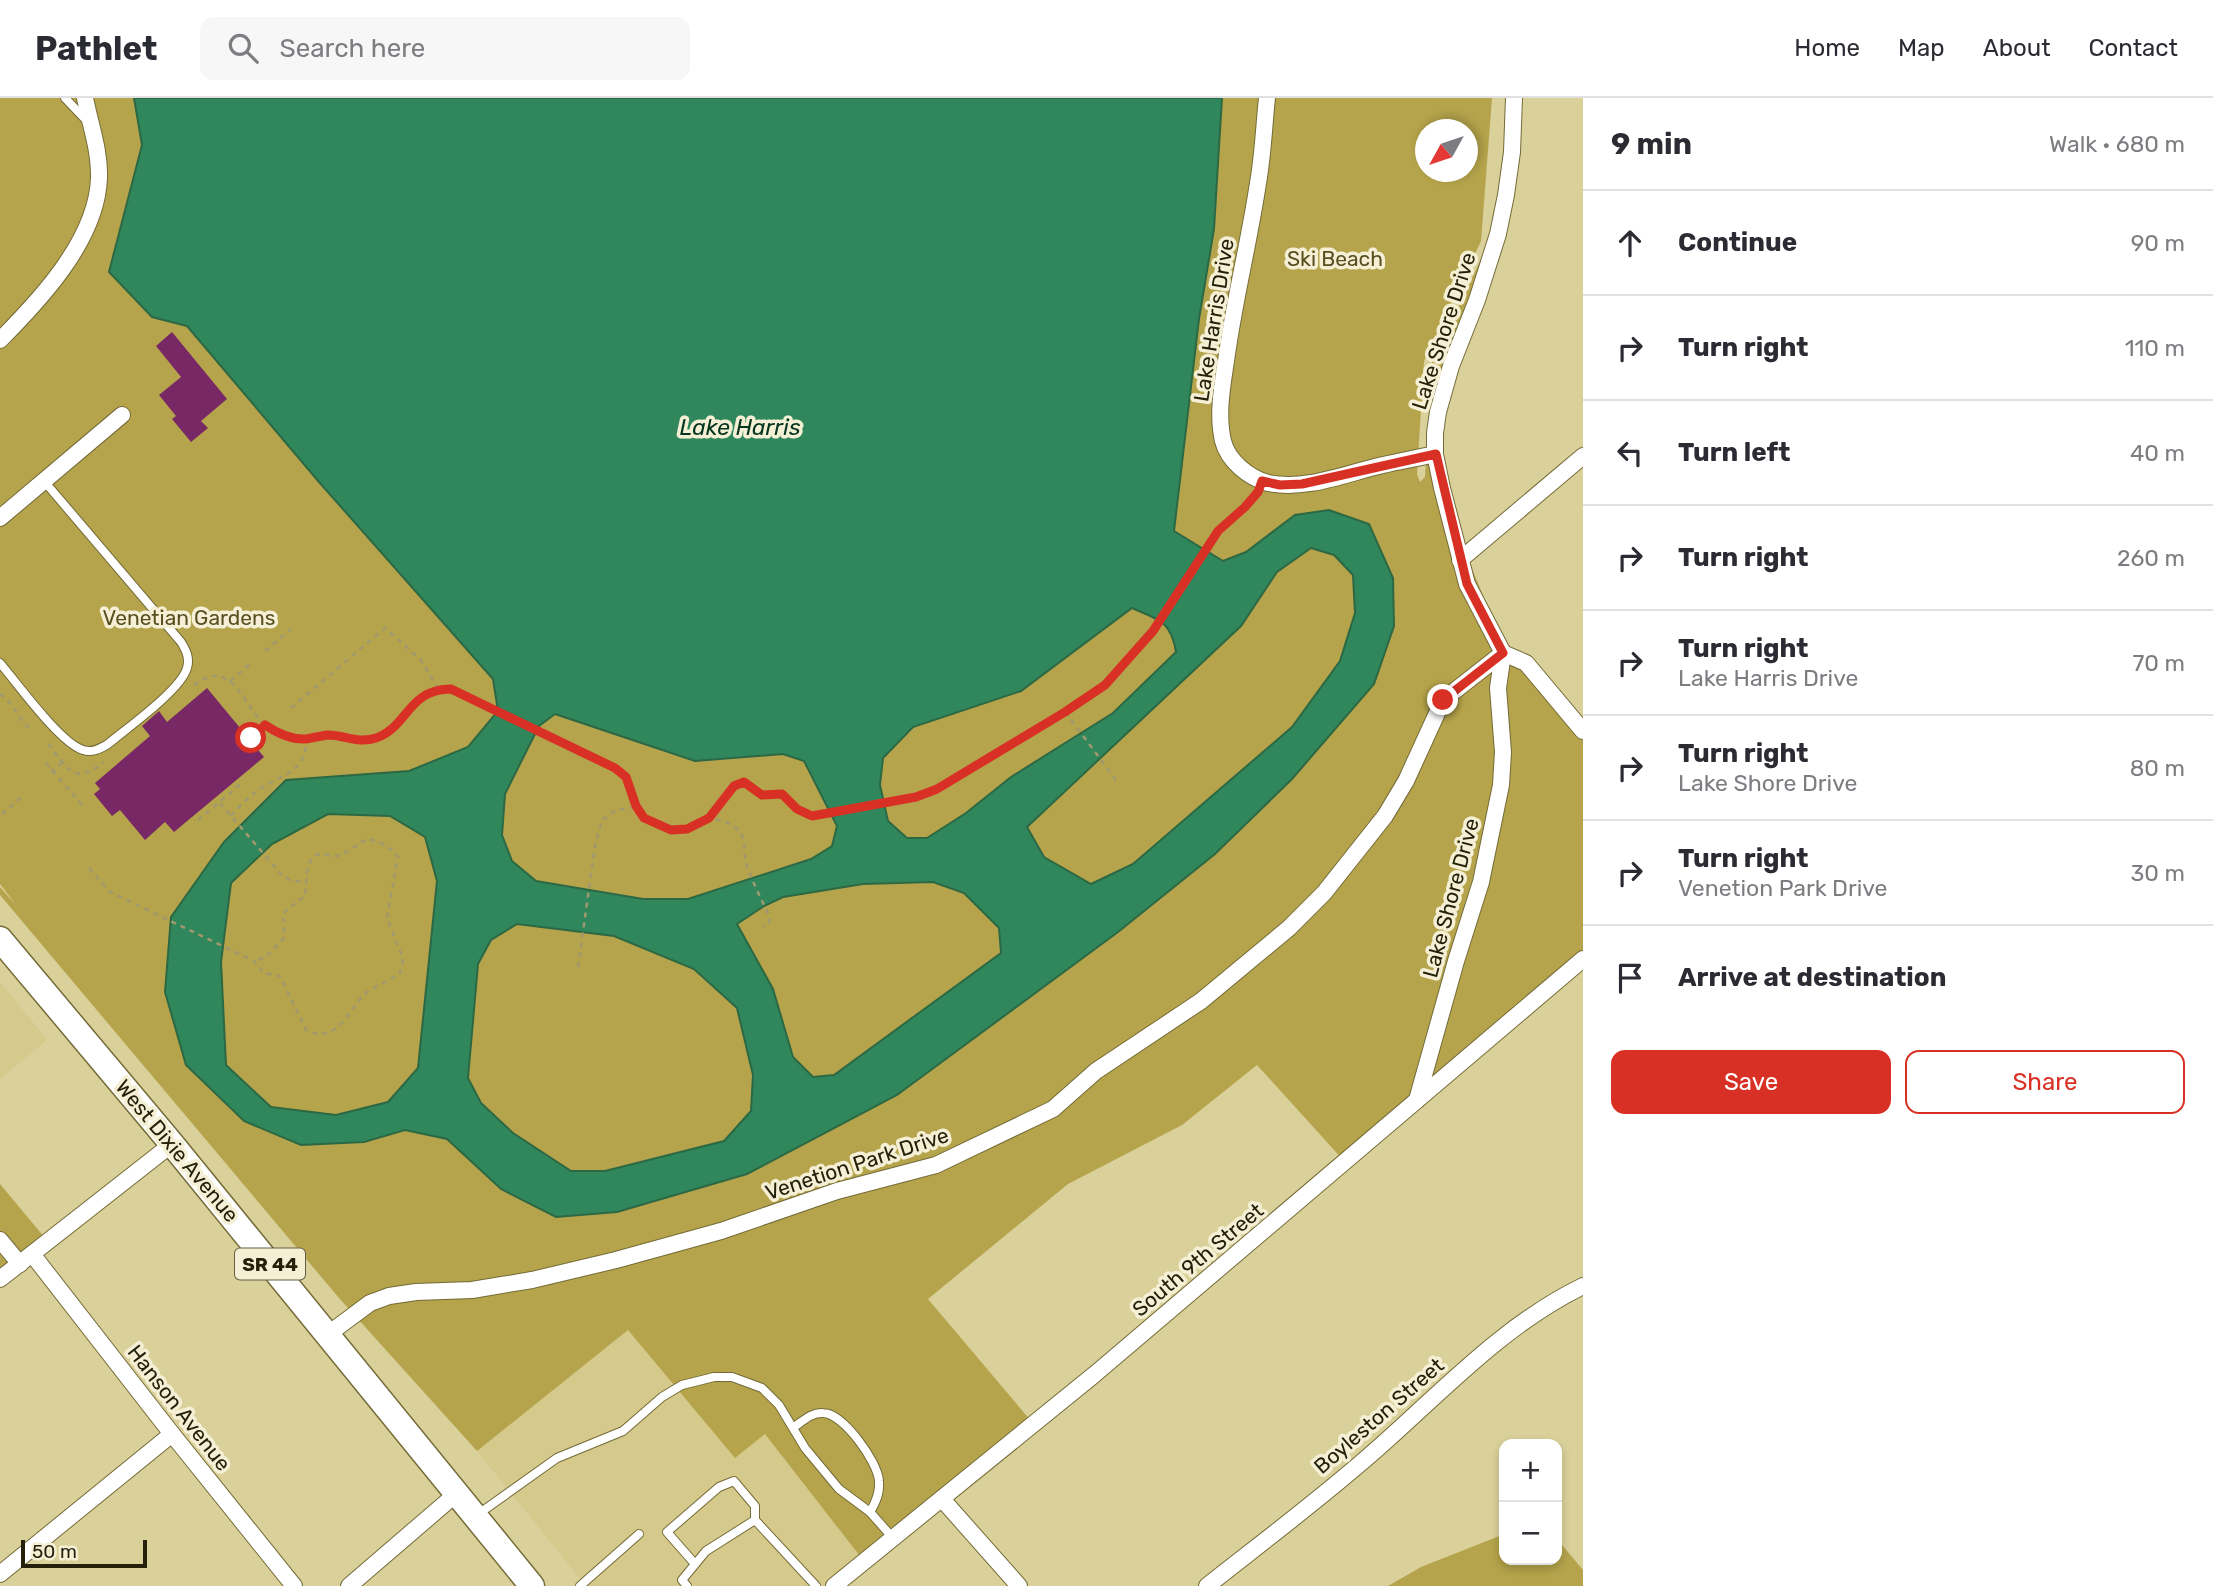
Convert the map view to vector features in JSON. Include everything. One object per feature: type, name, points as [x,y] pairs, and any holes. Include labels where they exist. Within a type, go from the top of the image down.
[{"type":"main road","name":"West Dixie Avenue","points":[[2,944],[172,1144],[532,1586]]},
{"type":"street","points":[[0,340],[25,316],[58,275],[87,226],[99,178],[85,98]]},
{"type":"street","name":"Lake Harris Drive","points":[[1262,481],[1239,466],[1228,453],[1221,427],[1221,406],[1231,326],[1259,181],[1267,98]]},
{"type":"street","name":"Lake Shore Drive","points":[[1417,1100],[1491,842],[1502,785],[1502,718],[1498,688],[1503,653],[1467,584],[1436,454],[1435,433],[1451,366],[1477,300],[1498,234],[1512,152],[1514,98]]},
{"type":"street","points":[[0,518],[122,415]]},
{"type":"street","points":[[1262,481],[1280,485],[1302,484],[1436,454]]},
{"type":"street","points":[[1460,560],[1583,456]]},
{"type":"street","points":[[1503,653],[1526,663],[1583,731]]},
{"type":"street","name":"Venetion Park Drive","points":[[327,1335],[370,1303],[389,1296],[472,1290],[616,1261],[721,1231],[837,1191],[936,1165],[1053,1109],[1097,1071],[1201,1001],[1289,928],[1324,893],[1385,816],[1406,781],[1443,700],[1503,653]]},
{"type":"street","name":"South 9th Street","points":[[834,1586],[1106,1365],[1583,959]]},
{"type":"street","points":[[0,1279],[172,1144]]},
{"type":"street","name":"Hanson Avenue","points":[[0,1240],[26,1259],[294,1586]]},
{"type":"street","name":"Boyleston Street","points":[[1208,1586],[1363,1461],[1453,1378],[1500,1340],[1546,1306],[1583,1286]]},
{"type":"street","points":[[0,1574],[172,1434]]},
{"type":"street","points":[[349,1586],[456,1494]]},
{"type":"street","points":[[942,1499],[1019,1586]]},
{"type":"lane","points":[[65,98],[90,124]]},
{"type":"lane","points":[[0,663],[64,738],[87,751],[95,751],[108,744],[176,685],[187,668],[187,656],[181,642],[44,481]]},
{"type":"lane","points":[[475,1516],[557,1458],[623,1431],[662,1397],[682,1385],[713,1377],[732,1377],[762,1388],[779,1405],[805,1448],[839,1489],[870,1512],[893,1538]]},
{"type":"lane","points":[[794,1427],[815,1413],[831,1414],[856,1438],[879,1479],[879,1495],[870,1512]]},
{"type":"lane","points":[[695,1564],[667,1532],[719,1487],[734,1481],[755,1506],[755,1520],[816,1586]]},
{"type":"lane","points":[[687,1586],[682,1580],[706,1550],[755,1520]]},
{"type":"lane","points":[[580,1586],[639,1534]]},
{"type":"path","points":[[186,692],[206,676],[222,676],[230,681],[265,725],[285,736],[306,739],[325,735],[356,741],[375,739],[392,729],[413,703],[439,690],[458,691],[615,768],[626,777],[636,806],[644,818],[671,830],[687,829],[709,818],[734,786],[744,782],[762,795],[782,794],[797,809],[812,816],[916,797],[952,780],[1105,685],[1153,631],[1218,531],[1245,507],[1258,492],[1262,481]]},
{"type":"path","points":[[291,708],[385,628],[420,659],[432,674],[439,690]]},
{"type":"path","points":[[265,651],[291,629]]},
{"type":"path","points":[[230,681],[250,664]]},
{"type":"path","points":[[0,694],[13,704],[22,721],[30,729]]},
{"type":"path","points":[[1065,712],[1116,779]]},
{"type":"path","points":[[251,738],[265,725]]},
{"type":"path","points":[[231,816],[257,790],[296,769],[304,755],[306,739]]},
{"type":"path","points":[[52,772],[63,762]]},
{"type":"path","points":[[46,763],[83,806]]},
{"type":"path","points":[[198,820],[241,784]]},
{"type":"path","points":[[2,814],[26,794]]},
{"type":"path","points":[[220,803],[275,867],[290,880],[307,883]]},
{"type":"path","points":[[578,967],[595,846],[602,820],[615,811],[636,806]]},
{"type":"path","points":[[709,818],[724,820],[742,836],[746,864],[770,918],[769,923],[763,927]]},
{"type":"path","points":[[89,868],[110,892],[254,961],[264,973],[280,976],[301,1023],[306,1030],[314,1034],[338,1028],[369,991],[400,974],[403,959],[387,918],[398,857],[379,841],[367,839],[335,856],[320,853],[313,857],[308,867],[305,896],[283,913],[284,938],[266,957],[254,961]]},
{"type":"shaded area","points":[[0,982],[47,1040],[0,1079]]},
{"type":"shaded area","points":[[628,1330],[735,1458],[765,1434],[863,1560],[834,1586],[586,1586],[477,1451]]},
{"type":"green space","name":"Venetian Gardens","points":[[0,98],[134,98],[142,145],[109,272],[152,317],[187,326],[319,482],[493,679],[498,711],[468,747],[409,771],[286,780],[171,917],[244,1121],[364,1142],[405,1130],[447,1139],[501,1189],[556,1217],[897,1095],[1118,932],[1215,854],[1292,779],[1393,578],[1295,515],[1246,552],[1223,561],[1174,531],[1199,319],[1214,229],[1222,98],[1492,98],[1481,241],[1424,361],[1417,474],[1420,482],[1425,477],[1432,362],[1484,253],[1439,442],[1446,505],[1502,642],[1583,735],[1583,955],[1345,1162],[1257,1065],[1182,1125],[1068,1184],[928,1299],[1031,1421],[863,1560],[765,1434],[735,1458],[628,1330],[477,1451],[339,1298],[0,895],[0,887],[16,905],[0,884]]},
{"type":"green space","points":[[1312,548],[1334,555],[1353,575],[1355,613],[1340,661],[1292,727],[1133,864],[1091,884],[1044,857],[1026,827],[1241,626],[1277,572]]},
{"type":"green space","points":[[1132,607],[1167,628],[1176,652],[1113,713],[1011,777],[966,813],[927,838],[907,838],[888,821],[880,786],[883,758],[913,727],[1021,691]]},
{"type":"green space","points":[[555,714],[695,761],[783,754],[804,761],[837,826],[832,846],[811,859],[688,899],[643,899],[536,881],[512,861],[502,834],[505,794],[539,726]]},
{"type":"green space","points":[[328,814],[390,816],[426,837],[437,881],[418,1068],[388,1102],[336,1115],[271,1107],[226,1064],[221,962],[231,883],[272,844]]},
{"type":"green space","points":[[933,882],[964,893],[999,928],[1001,953],[834,1075],[813,1077],[793,1057],[773,989],[736,924],[783,897],[863,884]]},
{"type":"green space","points":[[517,923],[614,936],[694,969],[737,1008],[753,1075],[751,1111],[724,1141],[605,1171],[571,1171],[513,1133],[481,1103],[468,1079],[478,964],[491,940]]},
{"type":"green space","points":[[0,1184],[45,1238],[0,1275]]},
{"type":"green space","points":[[1499,1536],[1499,1565],[1562,1565],[1562,1545],[1583,1570],[1583,1586],[1388,1586],[1421,1567]]},
{"type":"water","name":"Lake Harris","points":[[134,98],[1222,98],[1214,229],[1199,319],[1174,531],[1223,561],[1246,552],[1295,515],[1329,510],[1369,524],[1393,578],[1394,626],[1374,684],[1292,779],[1215,854],[1118,932],[897,1095],[747,1174],[617,1212],[556,1217],[501,1189],[447,1139],[405,1130],[364,1142],[301,1145],[244,1121],[186,1065],[165,992],[171,917],[224,842],[286,780],[409,771],[468,747],[498,711],[493,679],[319,482],[187,326],[152,317],[109,272],[142,145]],"holes":[[[1311,548],[1334,555],[1353,575],[1355,613],[1340,661],[1292,727],[1133,864],[1091,884],[1044,857],[1027,827],[1241,626],[1277,572]],[[1132,608],[1162,623],[1174,642],[1176,652],[1113,713],[1011,777],[966,813],[927,838],[907,838],[888,821],[880,785],[883,758],[913,727],[1021,691]],[[555,714],[695,761],[783,754],[804,761],[837,826],[832,846],[811,859],[688,899],[643,899],[536,881],[512,861],[502,835],[505,794],[539,726]],[[328,814],[390,816],[425,837],[437,881],[418,1068],[388,1102],[336,1115],[271,1107],[226,1065],[221,962],[231,883],[272,844]],[[933,882],[964,893],[999,928],[1001,953],[834,1075],[813,1077],[793,1057],[773,989],[737,924],[783,897],[863,884]],[[517,924],[614,936],[694,969],[737,1008],[753,1075],[751,1111],[724,1141],[605,1171],[571,1171],[513,1133],[481,1103],[468,1078],[478,964],[491,940]]]},
{"type":"building","points":[[172,332],[227,399],[201,421],[208,428],[191,442],[172,419],[176,416],[159,395],[181,377],[156,346]]},
{"type":"building","points":[[207,688],[264,757],[174,832],[165,822],[145,840],[120,810],[112,816],[94,794],[100,789],[95,783],[150,736],[142,726],[159,711],[167,722]]},
{"type":"route","points":[[251,738],[265,725],[285,736],[297,738],[325,735],[356,741],[375,739],[392,729],[413,703],[439,690],[451,689],[615,768],[626,777],[636,806],[644,818],[671,830],[687,829],[709,818],[734,786],[744,782],[762,795],[782,794],[797,809],[812,816],[916,797],[937,789],[1105,685],[1153,631],[1218,531],[1245,507],[1258,492],[1262,481],[1280,485],[1302,484],[1436,454],[1467,584],[1503,653],[1443,700]]},
{"type":"park label","name":"Ski Beach","points":[[1335,259]]}]
